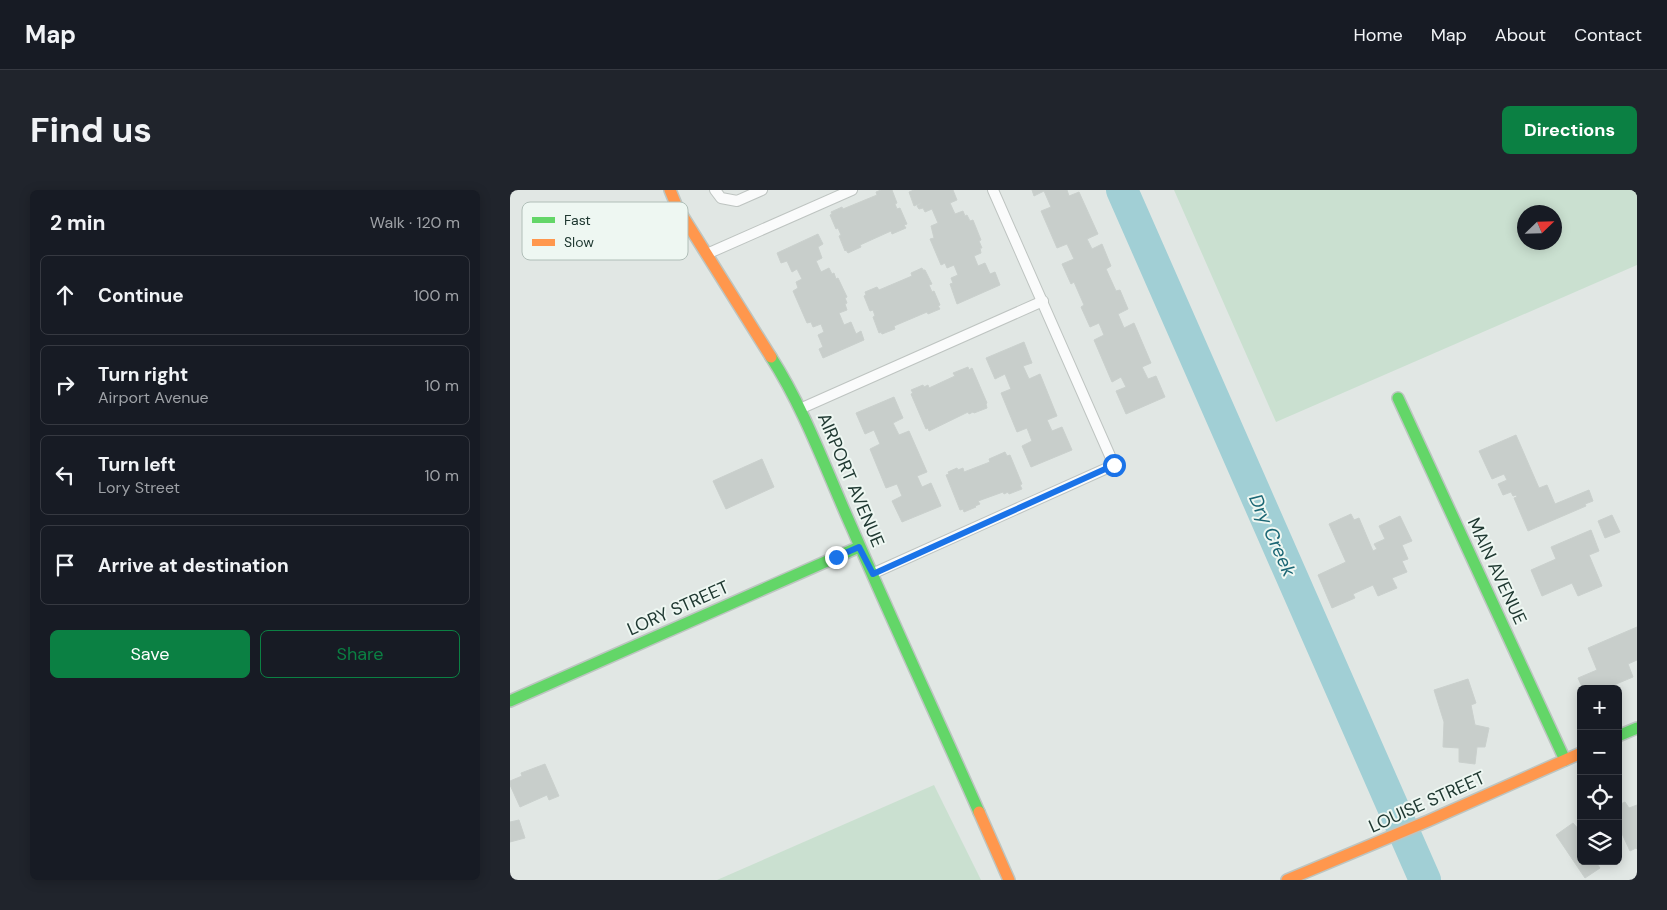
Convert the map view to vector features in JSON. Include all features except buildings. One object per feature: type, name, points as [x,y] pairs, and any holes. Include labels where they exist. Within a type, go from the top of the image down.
[{"type":"street","name":"AIRPORT AVENUE","points":[[670,190],[675,202]]},
{"type":"street","name":"AIRPORT AVENUE","points":[[688,224],[802,408],[859,547],[873,574],[1009,880]]},
{"type":"street","name":"MAIN AVENUE","points":[[1398,398],[1565,760]]},
{"type":"street","name":"LORY STREET","points":[[510,701],[859,547]]},
{"type":"street","points":[[1622,734],[1637,728]]},
{"type":"street","name":"LOUISE STREET","points":[[1287,880],[1428,822],[1577,755]]},
{"type":"lane","points":[[715,190],[721,198],[737,201],[762,190]]},
{"type":"lane","points":[[708,254],[852,190]]},
{"type":"lane","points":[[873,574],[1114,465],[993,190]]},
{"type":"lane","points":[[802,408],[1043,301]]},
{"type":"green space","points":[[1174,190],[1637,190],[1637,265],[1276,422]]},
{"type":"green space","points":[[934,785],[981,880],[717,880]]},
{"type":"waterway","name":"Dry Creek","points":[[1122,190],[1425,880]]},
{"type":"traffic: fast","points":[[771,357],[805,419],[883,599],[979,812]]},
{"type":"traffic: fast","points":[[1398,398],[1565,760]]},
{"type":"traffic: fast","points":[[510,701],[859,547]]},
{"type":"traffic: fast","points":[[1622,734],[1637,728]]},
{"type":"traffic: slow","points":[[670,190],[675,202]]},
{"type":"traffic: slow","points":[[688,225],[771,357]]},
{"type":"traffic: slow","points":[[1287,880],[1428,821],[1577,755]]},
{"type":"traffic: slow","points":[[979,812],[1009,880]]},
{"type":"route","points":[[836,557],[859,547],[873,574],[1114,465]]}]
